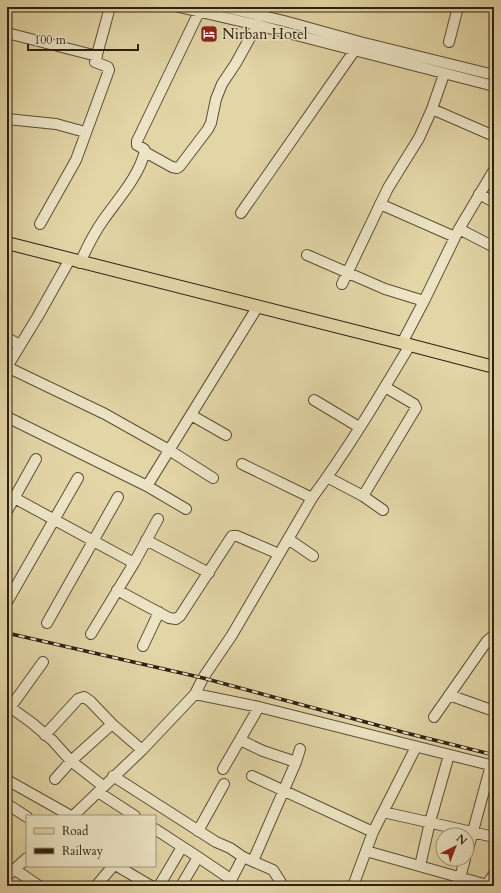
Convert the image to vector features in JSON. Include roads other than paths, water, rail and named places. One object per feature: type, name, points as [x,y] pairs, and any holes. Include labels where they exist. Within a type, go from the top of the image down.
[{"type":"main road","points":[[7,243],[494,367]]},
{"type":"street","points":[[40,224],[76,160],[109,70],[108,67],[96,63],[110,7]]},
{"type":"street","points":[[179,7],[257,25],[494,86]]},
{"type":"street","points":[[224,7],[494,75]]},
{"type":"street","points":[[449,42],[458,7]]},
{"type":"street","points":[[199,12],[136,145],[144,149],[145,152],[172,167],[177,168],[180,166],[208,129],[211,123],[216,99],[222,84],[236,63],[257,25]]},
{"type":"street","points":[[7,33],[97,56]]},
{"type":"street","points":[[241,213],[360,42]]},
{"type":"street","points":[[342,284],[395,175],[419,138],[432,109],[444,74]]},
{"type":"street","points":[[432,109],[494,136]]},
{"type":"street","points":[[7,119],[56,124],[85,132]]},
{"type":"street","points":[[145,152],[140,167],[75,261],[7,367],[105,414],[169,450],[213,478]]},
{"type":"street","points":[[73,815],[142,750],[195,694],[203,678],[232,634],[312,498],[385,387],[457,233],[494,170]]},
{"type":"street","points":[[479,194],[494,202]]},
{"type":"street","points":[[380,204],[494,247]]},
{"type":"street","points":[[307,255],[385,288],[424,301]]},
{"type":"street","points":[[147,486],[258,306]]},
{"type":"street","points":[[7,338],[20,345]]},
{"type":"street","points":[[363,496],[416,408],[415,405],[385,387]]},
{"type":"street","points":[[314,400],[359,427]]},
{"type":"street","points":[[191,415],[226,435]]},
{"type":"street","points":[[7,417],[147,486],[186,509]]},
{"type":"street","points":[[7,511],[11,496],[36,459]]},
{"type":"street","points":[[242,464],[312,498]]},
{"type":"street","points":[[327,477],[363,496],[383,510]]},
{"type":"street","points":[[7,602],[78,478]]},
{"type":"street","points":[[11,496],[134,563]]},
{"type":"street","points":[[47,623],[118,497]]},
{"type":"street","points":[[91,634],[134,563],[158,519]]},
{"type":"street","points":[[117,590],[171,619],[178,618],[232,536],[237,536],[278,554]]},
{"type":"street","points":[[288,539],[313,556]]},
{"type":"street","points":[[146,540],[209,573]]},
{"type":"street","points":[[143,646],[159,612]]},
{"type":"street","points":[[434,717],[494,635]]},
{"type":"street","points":[[44,662],[8,708],[45,735],[100,789],[134,815]]},
{"type":"street","points":[[195,694],[259,707],[493,766],[475,827]]},
{"type":"street","points":[[449,696],[494,711]]},
{"type":"street","points":[[45,735],[81,697],[84,697],[142,750]]},
{"type":"street","points":[[223,769],[259,707]]},
{"type":"street","points":[[55,779],[112,724]]},
{"type":"street","points":[[240,740],[263,751],[296,762]]},
{"type":"street","points":[[353,886],[373,832],[416,747]]},
{"type":"street","points":[[253,861],[296,762],[300,749]]},
{"type":"street","points":[[420,866],[430,822],[449,755]]},
{"type":"street","points":[[113,776],[216,842],[230,848],[243,857],[273,870],[283,886]]},
{"type":"street","points":[[252,776],[373,832]]},
{"type":"street","points":[[7,780],[70,815]]},
{"type":"street","points":[[198,831],[224,784]]},
{"type":"street","points":[[7,804],[26,815]]},
{"type":"street","points":[[383,812],[452,827]]},
{"type":"street","points":[[156,830],[198,857],[230,883],[243,857]]},
{"type":"street","points":[[475,832],[494,837]]},
{"type":"street","points":[[159,886],[182,846]]},
{"type":"street","points":[[366,851],[486,885],[494,874]]},
{"type":"street","points":[[180,886],[198,857]]},
{"type":"street","points":[[26,859],[10,872],[40,886]]},
{"type":"street","points":[[96,886],[112,867]]},
{"type":"street","points":[[119,867],[151,886]]},
{"type":"street","points":[[460,878],[463,867]]},
{"type":"railway","points":[[7,633],[203,678],[406,733],[494,755]]},
{"type":"place","name":"Nirban Hotel","points":[[209,34]]}]
